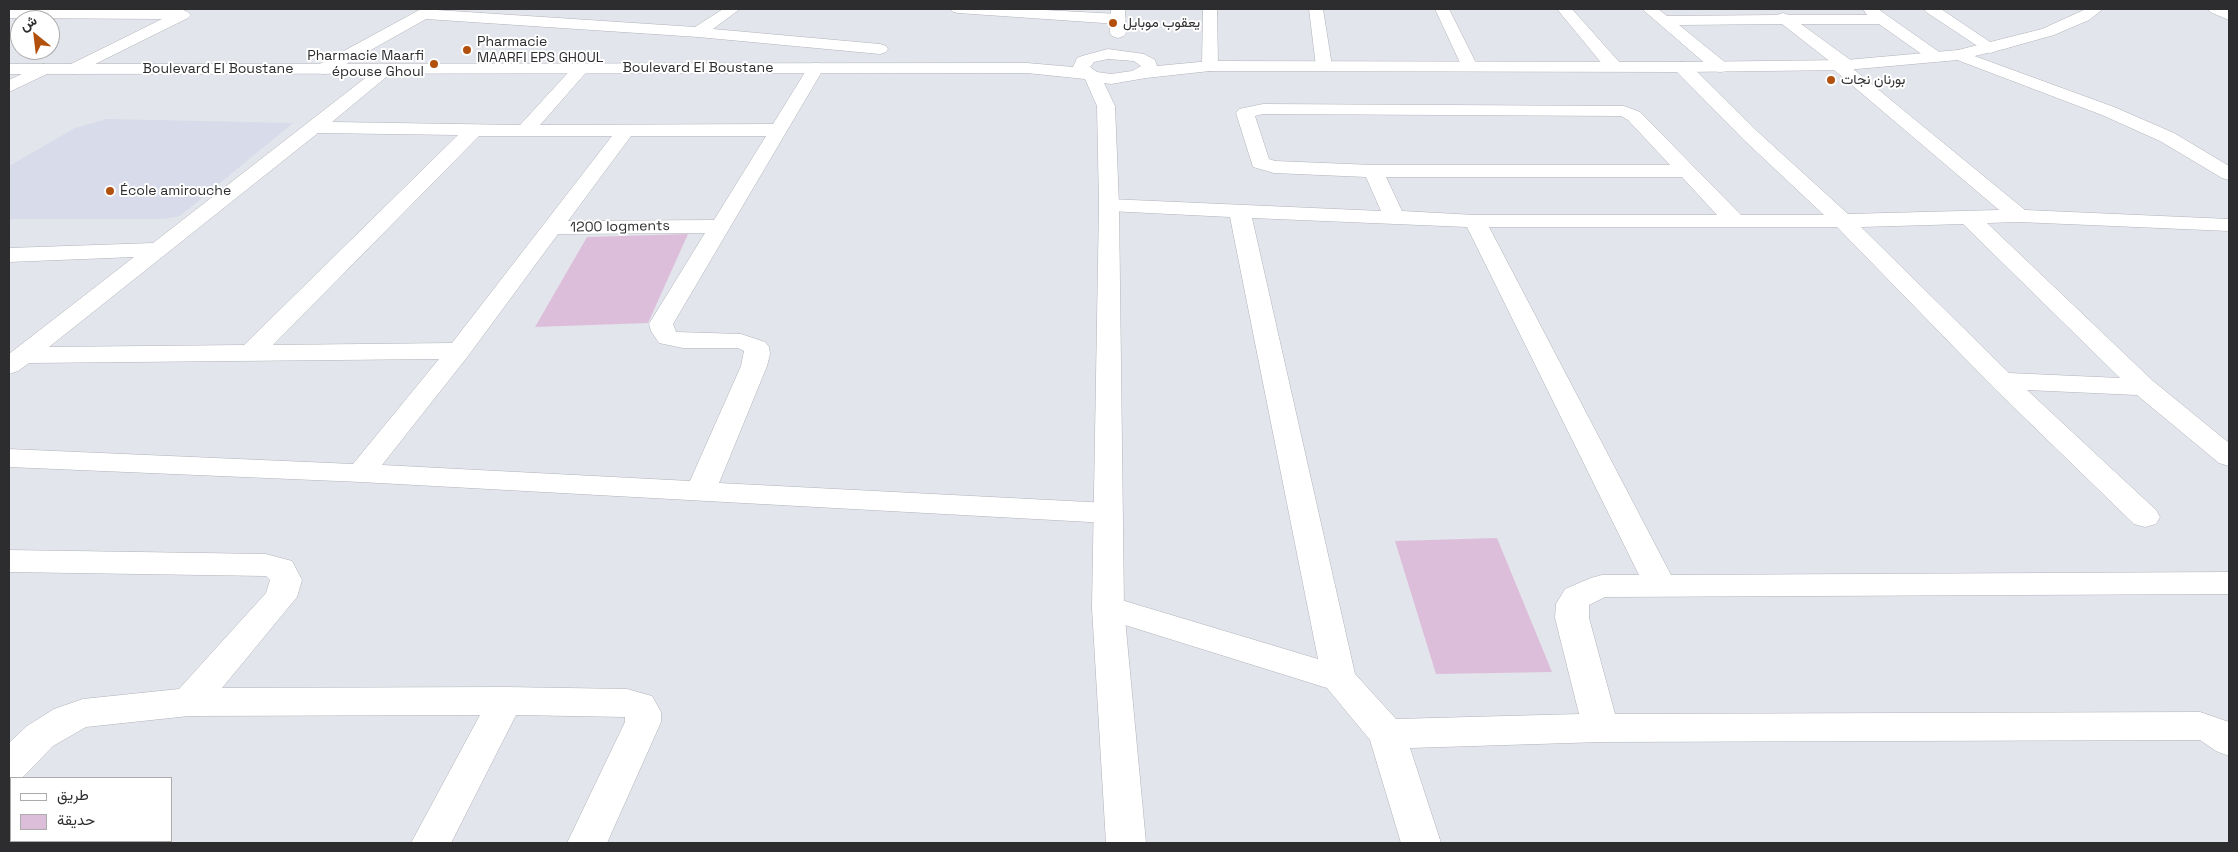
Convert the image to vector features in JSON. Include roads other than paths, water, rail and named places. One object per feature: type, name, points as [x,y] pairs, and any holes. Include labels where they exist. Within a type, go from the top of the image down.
[{"type":"street","points":[[698,32],[733,9]]},
{"type":"street","points":[[958,9],[1118,20]]},
{"type":"street","points":[[1207,67],[1210,9]]},
{"type":"street","points":[[1316,9],[1324,66]]},
{"type":"street","points":[[1442,9],[1470,66]]},
{"type":"street","points":[[1564,9],[1614,67]]},
{"type":"street","points":[[1649,9],[1720,67]]},
{"type":"street","points":[[1770,9],[1842,65],[2019,216]]},
{"type":"street","points":[[1869,9],[1936,57]]},
{"type":"street","points":[[1931,9],[1991,48]]},
{"type":"street","points":[[1092,66],[1111,79],[1140,67],[1720,67],[1842,65],[1958,55],[1991,48],[2048,32],[2084,17],[2096,9]]},
{"type":"street","points":[[9,13],[63,11],[189,12]]},
{"type":"street","points":[[324,69],[427,11],[698,32],[880,49]]},
{"type":"street","points":[[75,69],[189,12]]},
{"type":"street","points":[[1118,20],[1092,66],[1106,106],[1109,205],[1108,608],[1126,843]]},
{"type":"street","points":[[1118,20],[1140,67]]},
{"type":"street","points":[[1664,21],[1884,20]]},
{"type":"street","points":[[1092,66],[1120,54],[1140,67]]},
{"type":"street","points":[[1958,55],[2099,107],[2167,137],[2229,174]]},
{"type":"street","name":"Boulevard El Boustane","points":[[9,69],[1027,68],[1092,66]]},
{"type":"street","points":[[1106,106],[1123,92],[1140,67]]},
{"type":"street","points":[[1682,67],[1751,136],[1843,221],[2002,381],[2145,517]]},
{"type":"street","points":[[525,131],[582,68]]},
{"type":"street","points":[[701,491],[754,366],[757,354],[756,347],[741,341],[683,341],[668,338],[664,334],[661,324],[816,68]]},
{"type":"street","points":[[9,87],[43,69]]},
{"type":"street","points":[[16,361],[388,69]]},
{"type":"street","points":[[1689,171],[1373,171],[1266,166],[1258,160],[1245,113],[1263,110],[1620,110],[1634,116],[1689,171],[1735,221]]},
{"type":"street","points":[[314,126],[525,131],[778,130]]},
{"type":"street","points":[[251,353],[474,130]]},
{"type":"street","name":"1200 logments","points":[[552,228],[626,130]]},
{"type":"street","points":[[1373,171],[1395,218]]},
{"type":"street","points":[[1109,205],[1240,212],[1475,220],[1843,221],[1970,219],[2019,216],[2229,225]]},
{"type":"street","points":[[1240,212],[1339,679],[1387,734],[1421,843]]},
{"type":"street","points":[[1970,219],[2144,387],[2229,457]]},
{"type":"street","points":[[1475,220],[1660,585]]},
{"type":"street","name":"1200 logments","points":[[552,228],[721,226]]},
{"type":"street","points":[[361,473],[459,351],[552,228]]},
{"type":"street","points":[[9,255],[159,249]]},
{"type":"street","points":[[16,361],[251,353],[459,351]]},
{"type":"street","points":[[2002,381],[2144,387]]},
{"type":"street","points":[[9,458],[361,473],[1108,513]]},
{"type":"street","points":[[9,561],[266,564],[281,569],[286,580],[281,597],[189,702]]},
{"type":"street","points":[[1601,728],[1572,618],[1572,604],[1577,597],[1602,586],[2229,583]]},
{"type":"street","points":[[1108,608],[1339,679]]},
{"type":"street","points":[[431,843],[505,701]]},
{"type":"street","points":[[9,767],[40,736],[67,719],[83,713],[189,702],[505,701],[627,704],[639,706],[643,712],[643,722],[587,843]]},
{"type":"street","points":[[1387,734],[1601,728],[2200,726],[2211,730],[2229,741]]},
{"type":"place","name":"يعقوب موبايل","points":[[1113,23]]},
{"type":"place","name":"Pharmacie MAARFI EPS GHOUL","points":[[467,50]]},
{"type":"place","name":"Pharmacie Maarfi épouse Ghoul","points":[[434,64]]},
{"type":"place","name":"بورنان نجات","points":[[1831,80]]},
{"type":"place","name":"École amirouche","points":[[110,191]]}]
